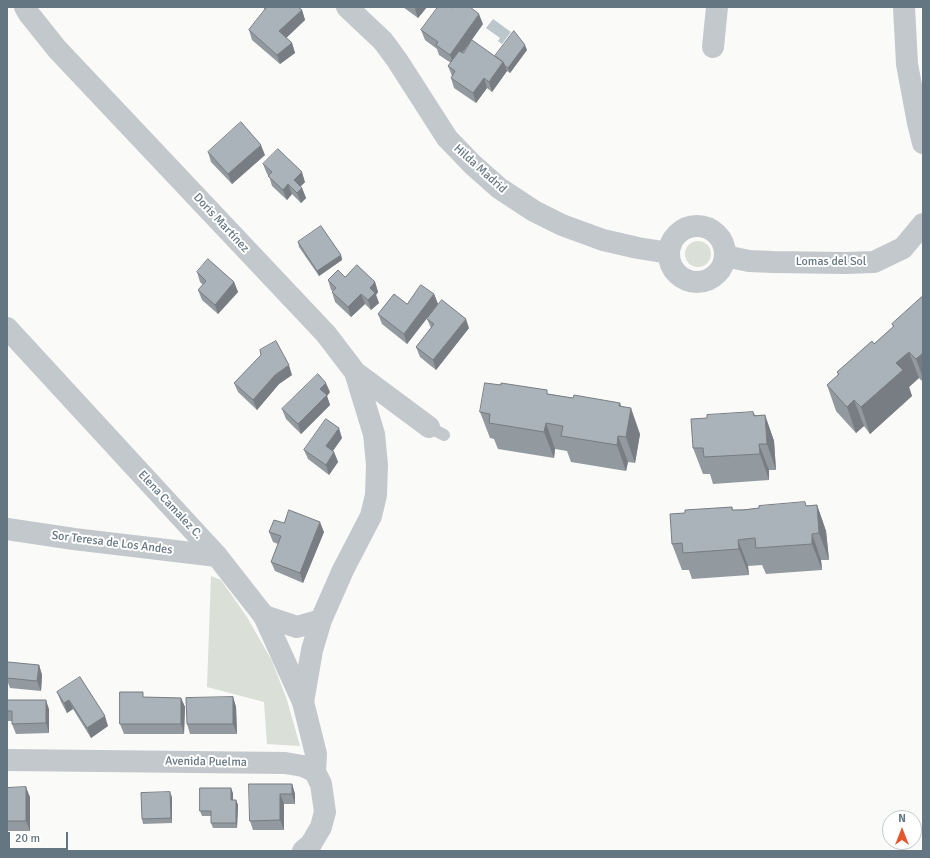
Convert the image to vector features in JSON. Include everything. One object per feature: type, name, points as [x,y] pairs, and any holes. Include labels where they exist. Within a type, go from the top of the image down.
[{"type":"street","name":"Doris Martínez","points":[[25,7],[57,49],[326,334],[355,372],[437,431]]},
{"type":"street","name":"Hilda Madrid","points":[[347,7],[383,41],[397,60],[447,138],[472,164],[499,188],[534,211],[562,225],[603,240],[669,253]]},
{"type":"street","points":[[713,47],[717,7]]},
{"type":"street","points":[[904,7],[907,64],[923,143]]},
{"type":"street","name":"Lomas del Sol","points":[[724,256],[748,261],[845,263],[874,262],[903,248],[923,224]]},
{"type":"street","points":[[699,226],[707,228],[721,239],[724,248],[724,256],[722,266],[717,274],[700,282],[690,281],[681,277],[672,267],[669,253],[675,236],[682,230],[699,226]]},
{"type":"street","name":"Elena Camalez C.","points":[[7,328],[217,556],[264,616],[303,702]]},
{"type":"street","points":[[303,851],[311,844],[322,827],[325,812],[321,784],[315,772],[316,754],[303,702],[312,650],[321,620],[343,570],[371,516],[376,495],[377,465],[374,434],[355,372]]},
{"type":"street","name":"Sor Teresa de Los Andes","points":[[7,529],[74,539],[217,556]]},
{"type":"street","points":[[264,616],[298,627],[321,620]]},
{"type":"street","name":"Avenida Puelma","points":[[7,760],[284,763],[303,766],[315,772]]},
{"type":"shaded area","points":[[493,19],[511,32],[502,44],[498,41],[500,38],[486,28]]},
{"type":"shaded area","points":[[698,241],[707,245],[711,254],[707,263],[698,267],[689,263],[685,254],[689,245]]},
{"type":"shaded area","points":[[211,576],[221,580],[247,617],[272,661],[287,700],[300,746],[267,744],[264,702],[207,687]]},
{"type":"building","points":[[267,7],[298,7],[302,10],[279,31],[292,43],[277,55],[249,30]]},
{"type":"building","points":[[438,7],[470,7],[479,14],[450,55],[436,45],[438,42],[421,30]]},
{"type":"building","points":[[514,31],[525,45],[508,68],[495,56]]},
{"type":"building","points":[[472,40],[503,62],[489,82],[484,78],[473,93],[451,78],[455,71],[448,66],[459,51],[463,53]]},
{"type":"building","points":[[241,122],[261,145],[228,174],[208,152]]},
{"type":"building","points":[[278,149],[302,172],[294,180],[302,188],[297,193],[288,184],[283,190],[268,176],[272,172],[263,164]]},
{"type":"building","points":[[321,226],[341,255],[317,271],[298,242]]},
{"type":"building","points":[[208,259],[234,282],[215,305],[198,290],[206,281],[197,272]]},
{"type":"building","points":[[357,265],[375,282],[370,288],[375,293],[368,300],[361,294],[348,307],[332,292],[336,288],[328,280],[338,270],[345,277]]},
{"type":"building","points":[[421,285],[434,294],[404,334],[378,314],[394,294],[407,304]]},
{"type":"building","points":[[923,296],[923,353],[916,359],[909,352],[896,363],[903,370],[861,407],[854,400],[847,407],[827,385],[839,374],[837,372],[872,341],[874,344],[894,326],[892,324]]},
{"type":"building","points":[[442,300],[466,319],[433,360],[416,347],[434,324],[427,319]]},
{"type":"building","points":[[276,341],[289,365],[275,375],[253,400],[234,383],[261,355],[260,350]]},
{"type":"building","points":[[318,374],[326,383],[320,389],[327,395],[298,424],[282,409]]},
{"type":"building","points":[[485,383],[501,385],[501,383],[547,390],[547,394],[573,398],[574,395],[620,403],[619,406],[631,408],[626,437],[618,436],[617,445],[561,436],[563,426],[546,423],[544,432],[489,423],[490,414],[480,412]]},
{"type":"building","points":[[753,412],[754,416],[765,415],[767,444],[759,444],[760,454],[704,457],[703,448],[693,448],[691,419],[707,418],[707,415]]},
{"type":"building","points":[[326,419],[339,428],[326,446],[334,452],[326,465],[304,450]]},
{"type":"building","points":[[805,502],[806,506],[817,505],[819,533],[812,534],[812,544],[756,548],[755,538],[738,540],[739,549],[683,553],[682,543],[672,544],[670,514],[685,513],[685,510],[732,507],[732,510],[743,510],[759,508],[759,506]]},
{"type":"building","points":[[289,510],[320,522],[300,573],[271,562],[281,536],[269,532],[274,520],[284,523]]},
{"type":"building","points":[[8,662],[39,665],[37,681],[7,678]]},
{"type":"building","points":[[80,677],[105,716],[87,728],[69,700],[64,703],[57,692]]},
{"type":"building","points":[[120,692],[143,692],[143,697],[181,698],[181,724],[120,724]]},
{"type":"building","points":[[233,697],[233,724],[187,724],[186,698]]},
{"type":"building","points":[[7,700],[46,700],[46,723],[12,724],[12,711],[7,711]]},
{"type":"building","points":[[249,784],[292,784],[292,794],[280,794],[280,820],[250,821]]},
{"type":"building","points":[[26,787],[26,821],[7,821],[7,788]]},
{"type":"building","points":[[200,788],[231,788],[231,800],[236,800],[236,823],[211,823],[211,811],[200,811]]},
{"type":"building","points":[[170,792],[171,818],[142,819],[141,793]]}]
